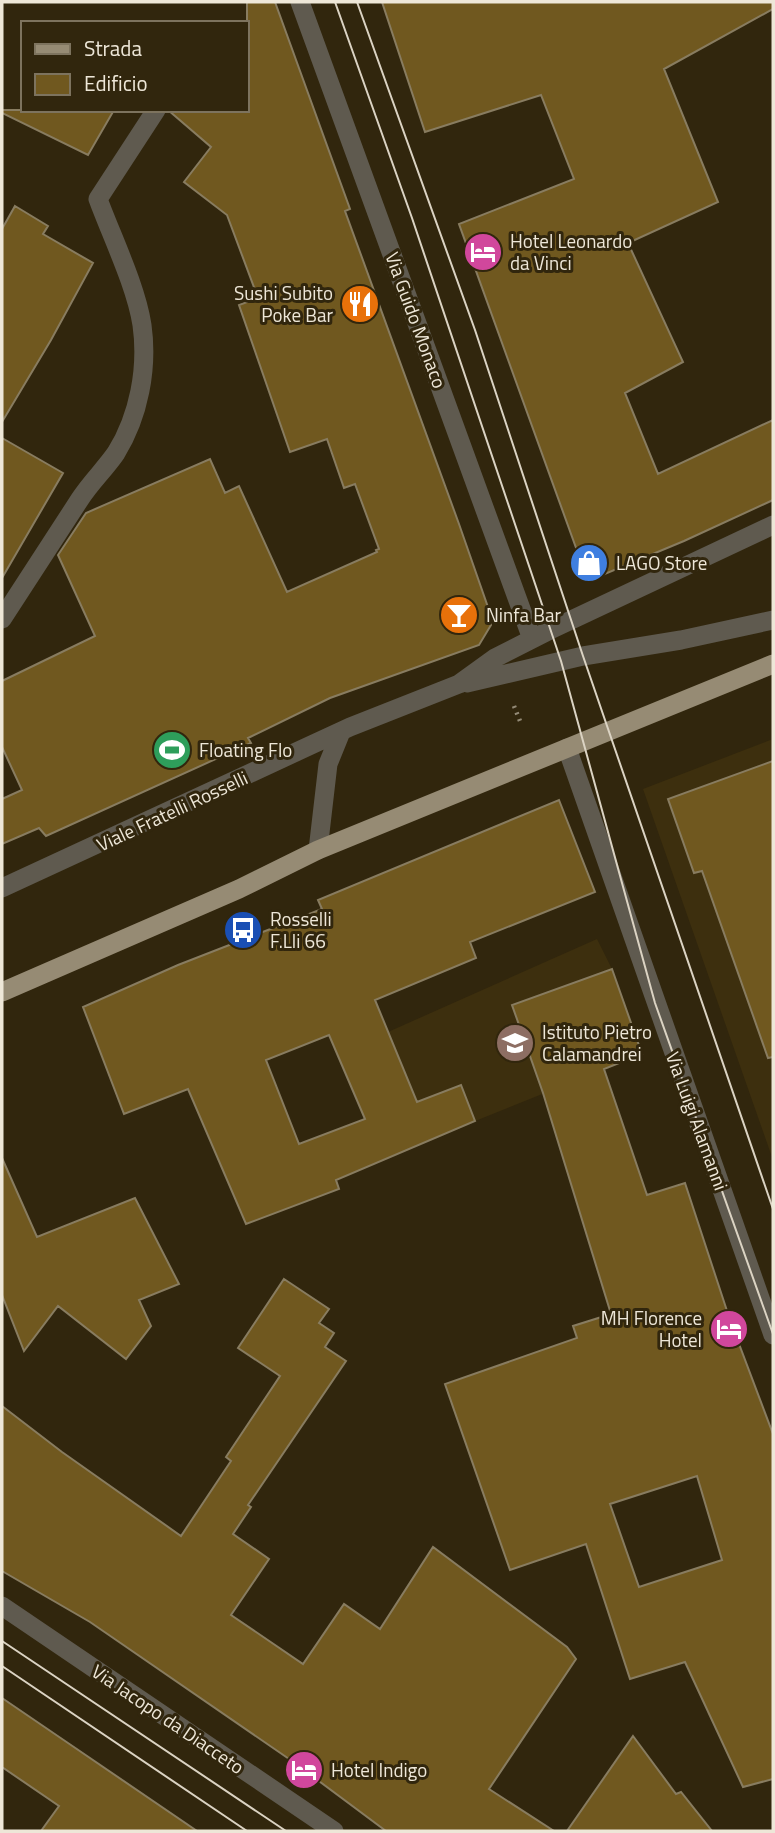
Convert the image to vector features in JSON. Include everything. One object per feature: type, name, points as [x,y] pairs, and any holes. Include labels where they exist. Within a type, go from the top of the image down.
[{"type":"main road","points":[[2,992],[239,889],[318,850],[773,664]]},
{"type":"street","name":"Via Guido Monaco","points":[[300,2],[531,639]]},
{"type":"street","points":[[2,619],[87,488],[116,453],[140,393],[144,365],[142,324],[99,200],[155,112]]},
{"type":"street","name":"Viale Fratelli Rosselli","points":[[459,684],[495,658],[531,639],[773,526]]},
{"type":"street","name":"Viale Fratelli Rosselli","points":[[2,888],[341,732],[459,684],[583,656],[653,645],[773,620]]},
{"type":"street","points":[[318,850],[328,764],[341,732]]},
{"type":"street","name":"Via Luigi Alamanni","points":[[567,748],[773,1335]]},
{"type":"street","name":"Via Jacopo da Diacceto","points":[[2,1606],[334,1831]]},
{"type":"shaded area","points":[[773,739],[773,1160],[643,789]]},
{"type":"shaded area","name":"Istituto Pietro Calamandrei","points":[[597,939],[612,969],[642,1054],[433,1138],[388,1032]]},
{"type":"building","points":[[247,2],[275,2],[350,209],[345,211],[459,524],[490,613],[491,625],[479,645],[330,698],[248,738],[251,743],[46,836],[39,828],[2,844],[2,799],[22,790],[2,747],[2,681],[95,636],[58,555],[86,513],[210,459],[225,493],[239,486],[287,592],[379,549],[355,484],[344,488],[327,439],[290,452],[239,305],[258,298],[227,215],[184,182],[211,147],[170,112],[248,112]]},
{"type":"building","points":[[382,2],[773,2],[773,9],[664,69],[718,202],[628,243],[683,362],[625,393],[658,474],[773,420],[773,500],[588,581],[459,224],[574,179],[541,95],[425,132]]},
{"type":"building","points":[[2,110],[113,112],[88,155],[2,113]]},
{"type":"building","points":[[15,206],[48,226],[43,234],[93,263],[2,422],[2,229]]},
{"type":"building","points":[[2,438],[63,473],[2,578]]},
{"type":"building","points":[[773,761],[773,1057],[768,1058],[702,871],[694,873],[668,799]]},
{"type":"building","points":[[559,800],[595,892],[470,942],[476,958],[375,1000],[417,1102],[461,1085],[475,1121],[336,1180],[339,1189],[246,1224],[188,1089],[124,1114],[83,1007],[178,965],[322,909],[318,900]],"holes":[[[329,1035],[365,1119],[299,1144],[266,1060]]]},
{"type":"building","points":[[612,969],[642,1054],[604,1069],[647,1195],[685,1183],[730,1320],[773,1434],[773,1779],[743,1787],[685,1662],[630,1679],[586,1544],[510,1570],[445,1384],[577,1338],[573,1326],[611,1314],[543,1093],[512,1005]],"holes":[[[697,1476],[722,1560],[639,1587],[610,1504]]]},
{"type":"building","points":[[2,1158],[37,1237],[135,1198],[179,1284],[139,1300],[151,1326],[126,1359],[58,1306],[24,1351],[2,1295]]},
{"type":"building","points":[[284,1279],[329,1309],[319,1323],[334,1333],[325,1347],[346,1361],[248,1505],[251,1507],[233,1534],[269,1559],[231,1615],[303,1664],[344,1604],[380,1629],[433,1547],[567,1647],[576,1659],[489,1789],[554,1831],[386,1831],[292,1761],[90,1622],[2,1571],[2,1406],[181,1536],[231,1461],[226,1457],[280,1376],[238,1348]]},
{"type":"building","points":[[2,1698],[197,1831],[41,1831],[59,1806],[2,1767]]},
{"type":"building","points":[[633,1736],[676,1794],[681,1792],[712,1831],[567,1831]]},
{"type":"tram line","points":[[335,2],[412,218],[561,661],[655,1003],[773,1334]]},
{"type":"tram line","points":[[357,2],[475,330],[583,656],[773,1209]]},
{"type":"tram line","points":[[2,1641],[286,1831]]},
{"type":"tram line","points":[[2,1666],[247,1831]]},
{"type":"place","name":"Hotel Leonardo da Vinci","points":[[483,252]]},
{"type":"place","name":"Sushi Subito Poke Bar","points":[[360,304]]},
{"type":"place","name":"LAGO Store","points":[[589,563]]},
{"type":"place","name":"Ninfa Bar","points":[[459,615]]},
{"type":"place","name":"Floating Flo","points":[[172,750]]},
{"type":"place","name":"Rosselli F.Lli 66","points":[[243,930]]},
{"type":"place","name":"Istituto Pietro Calamandrei","points":[[515,1043]]},
{"type":"place","name":"MH Florence Hotel","points":[[729,1329]]},
{"type":"place","name":"Hotel Indigo","points":[[304,1770]]}]
